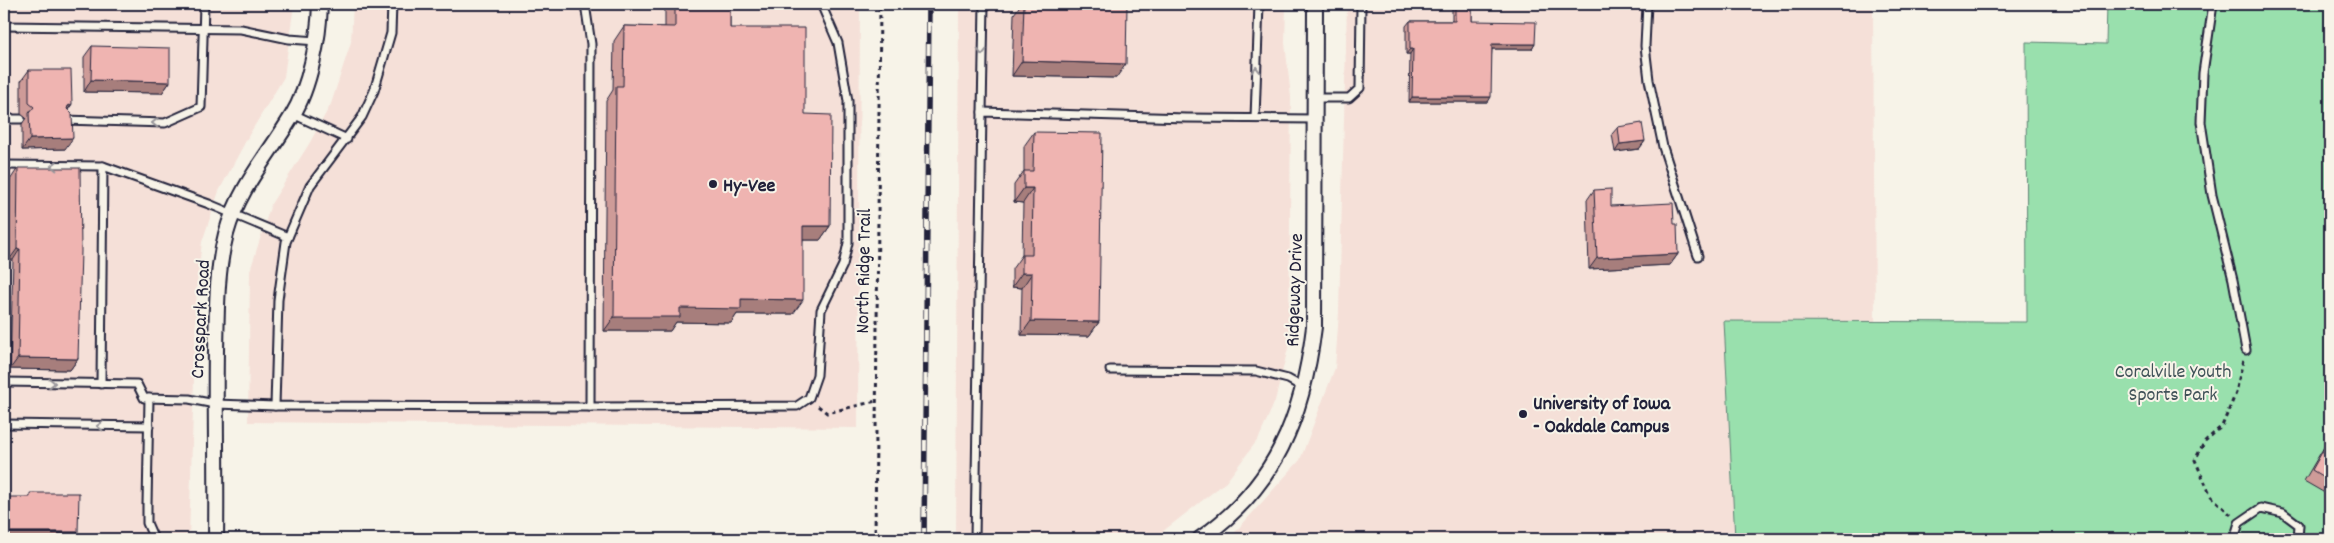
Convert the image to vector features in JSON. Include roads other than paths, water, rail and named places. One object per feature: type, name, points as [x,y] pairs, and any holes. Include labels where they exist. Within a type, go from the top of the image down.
[{"type":"street","name":"Crosspark Road","points":[[216,539],[215,404],[217,288],[220,260],[232,214],[248,182],[293,114],[303,90],[317,41],[320,4]]},
{"type":"street","name":"Ridgeway Drive","points":[[1200,539],[1225,522],[1264,476],[1284,443],[1309,369],[1314,327],[1315,4]]},
{"type":"lane","points":[[64,120],[165,123],[201,107],[204,4]]},
{"type":"lane","points":[[275,406],[278,300],[288,238],[310,186],[362,117],[374,91],[391,32],[392,4]]},
{"type":"lane","points":[[585,4],[591,44],[590,407]]},
{"type":"lane","points":[[4,382],[137,384],[144,398],[189,399],[215,404],[275,406],[797,406],[809,398],[817,375],[821,310],[843,266],[848,243],[848,100],[838,43],[821,4]]},
{"type":"lane","points":[[975,539],[984,4]]},
{"type":"lane","points":[[1255,118],[1259,4]]},
{"type":"lane","points":[[1315,98],[1349,98],[1360,88],[1361,4]]},
{"type":"lane","points":[[1647,4],[1645,46],[1649,80],[1663,147],[1698,256]]},
{"type":"lane","points":[[2213,4],[2203,72],[2201,122],[2212,195],[2234,280],[2246,350]]},
{"type":"lane","points":[[4,26],[241,29],[289,39],[317,41]]},
{"type":"lane","points":[[982,112],[1315,119]]},
{"type":"lane","points":[[293,114],[347,139]]},
{"type":"lane","points":[[4,119],[21,119]]},
{"type":"lane","points":[[4,165],[103,166],[232,214],[288,238]]},
{"type":"lane","points":[[100,384],[103,166]]},
{"type":"lane","points":[[1110,370],[1256,371],[1288,379],[1304,388]]},
{"type":"lane","points":[[149,398],[146,505],[147,523],[154,539]]},
{"type":"lane","points":[[4,424],[149,426]]},
{"type":"lane","points":[[2234,539],[2239,523],[2261,508],[2283,513],[2299,525],[2298,539]]},
{"type":"railway","points":[[924,539],[929,4]]},
{"type":"place","name":"Hy-Vee","points":[[713,184]]},
{"type":"place","name":"University of Iowa - Oakdale Campus","points":[[1523,414]]},
{"type":"park label","name":"Coralville Youth Sports Park","points":[[2173,382]]}]
